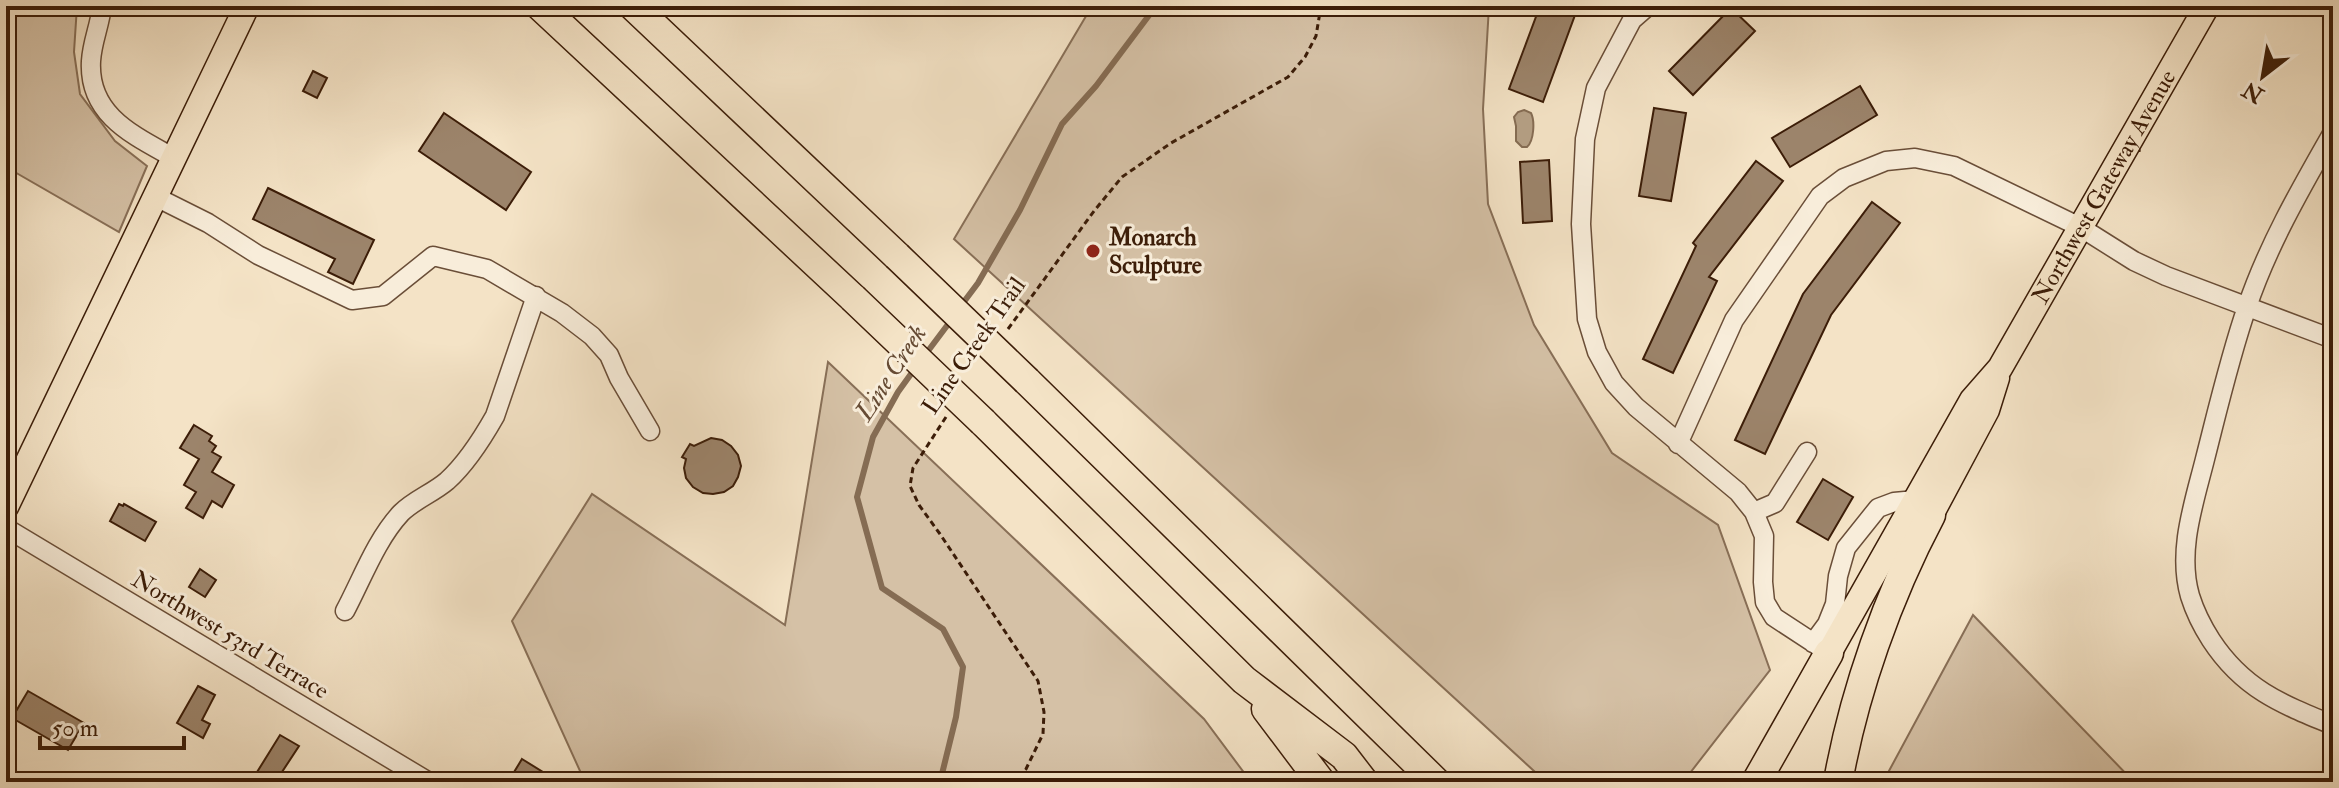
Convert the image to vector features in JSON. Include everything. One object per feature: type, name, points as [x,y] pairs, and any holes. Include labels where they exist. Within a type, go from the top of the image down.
[{"type":"highway","points":[[540,6],[983,422],[1244,680],[1344,756],[1364,782]]},
{"type":"highway","points":[[633,6],[1027,381],[1436,782]]},
{"type":"highway","points":[[1838,782],[1845,742],[1873,652],[1911,552],[1923,507]]},
{"type":"highway","points":[[1756,782],[1821,648]]},
{"type":"highway","points":[[1244,680],[1321,782]]},
{"type":"main road","points":[[6,507],[247,6]]},
{"type":"main road","name":"Northwest Gateway Avenue","points":[[1821,648],[1923,507],[1987,410],[2000,368],[2207,6]]},
{"type":"street","points":[[102,6],[91,62],[101,103],[118,125],[174,158]]},
{"type":"street","points":[[1648,6],[1626,13],[1596,88],[1585,139],[1581,224],[1587,319],[1597,352],[1614,383],[1678,444],[1738,492],[1754,512],[1764,536],[1765,602],[1774,617],[1821,648],[1835,604],[1838,576],[1846,548],[1878,508],[1894,502],[1923,507]]},
{"type":"street","points":[[2333,132],[2282,226],[2248,307],[2223,386],[2189,526],[2186,572],[2190,596],[2202,625],[2230,666],[2262,693],[2333,725]]},
{"type":"street","points":[[1678,444],[1734,320],[1820,196],[1844,178],[1886,161],[1915,158],[1954,166],[2080,227],[2134,261],[2166,276],[2333,339]]},
{"type":"street","points":[[156,197],[208,223],[258,255],[352,300],[383,296],[433,256],[487,269],[536,296],[592,336],[609,355],[650,431]]},
{"type":"street","points":[[345,611],[388,529],[403,511],[446,482],[486,432],[495,416],[536,296]]},
{"type":"street","points":[[1754,512],[1775,503],[1807,452]]},
{"type":"street","name":"Northwest 53rd Terrace","points":[[6,528],[429,782]]},
{"type":"path","name":"Line Creek Trail","points":[[1004,334],[1122,177],[1171,143],[1288,77],[1305,57],[1316,36],[1321,6]]},
{"type":"path","name":"Line Creek Trail","points":[[952,409],[913,468],[910,486],[919,505],[1038,681],[1044,712],[1043,734],[1026,769],[1013,782]]},
{"type":"shaded area","points":[[6,6],[77,6],[74,52],[80,94],[115,141],[147,166],[119,232],[6,167]]},
{"type":"shaded area","points":[[1092,6],[1489,6],[1483,109],[1488,204],[1534,325],[1612,453],[1718,525],[1770,670],[1683,782],[1546,782],[954,239]]},
{"type":"shaded area","points":[[1524,110],[1531,113],[1533,121],[1527,147],[1516,141],[1514,117]]},
{"type":"shaded area","points":[[828,362],[1204,719],[1251,782],[585,782],[512,621],[592,494],[785,625]]},
{"type":"shaded area","points":[[1973,615],[2134,782],[1883,782]]},
{"type":"building","points":[[1540,6],[1550,6],[1575,15],[1543,102],[1509,89]]},
{"type":"building","points":[[1731,8],[1755,31],[1693,95],[1669,71]]},
{"type":"building","points":[[313,71],[327,78],[317,98],[303,91]]},
{"type":"building","points":[[1860,86],[1877,115],[1790,167],[1772,138]]},
{"type":"building","points":[[1654,108],[1686,113],[1671,201],[1639,196]]},
{"type":"building","points":[[444,113],[531,172],[506,210],[419,151]]},
{"type":"building","points":[[1549,160],[1552,221],[1523,223],[1520,162]]},
{"type":"building","points":[[1756,161],[1783,181],[1709,277],[1717,281],[1673,373],[1643,359],[1696,246],[1693,243]]},
{"type":"building","points":[[268,188],[374,240],[353,284],[328,272],[335,259],[253,219]]},
{"type":"building","points":[[1872,202],[1900,223],[1831,315],[1765,454],[1735,440],[1803,294]]},
{"type":"building","points":[[194,425],[212,436],[209,441],[216,446],[212,452],[221,457],[212,472],[234,485],[222,507],[212,501],[203,518],[186,508],[196,492],[184,485],[199,459],[180,448]]},
{"type":"building","points":[[711,438],[731,446],[741,466],[733,486],[713,494],[693,487],[686,478],[686,459],[682,457],[690,444],[694,446]]},
{"type":"building","points":[[1823,479],[1853,497],[1828,540],[1797,522]]},
{"type":"building","points":[[119,504],[156,522],[145,541],[110,521]]},
{"type":"building","points":[[200,569],[216,580],[205,597],[189,587]]},
{"type":"building","points":[[198,686],[215,695],[202,720],[210,724],[203,738],[177,723]]},
{"type":"building","points":[[28,691],[84,723],[68,750],[12,718]]},
{"type":"building","points":[[280,735],[299,746],[282,772],[298,782],[263,782],[254,777]]},
{"type":"building","points":[[522,759],[559,782],[508,782]]},
{"type":"waterway","name":"Line Creek","points":[[960,307],[978,283],[1020,210],[1062,124],[1096,86],[1156,6]]},
{"type":"waterway","name":"Line Creek","points":[[925,355],[952,319]]},
{"type":"waterway","name":"Line Creek","points":[[916,367],[873,437],[857,497],[882,588],[943,629],[963,667],[956,717],[940,782]]},
{"type":"place","name":"Monarch Sculpture","points":[[1093,251]]}]
